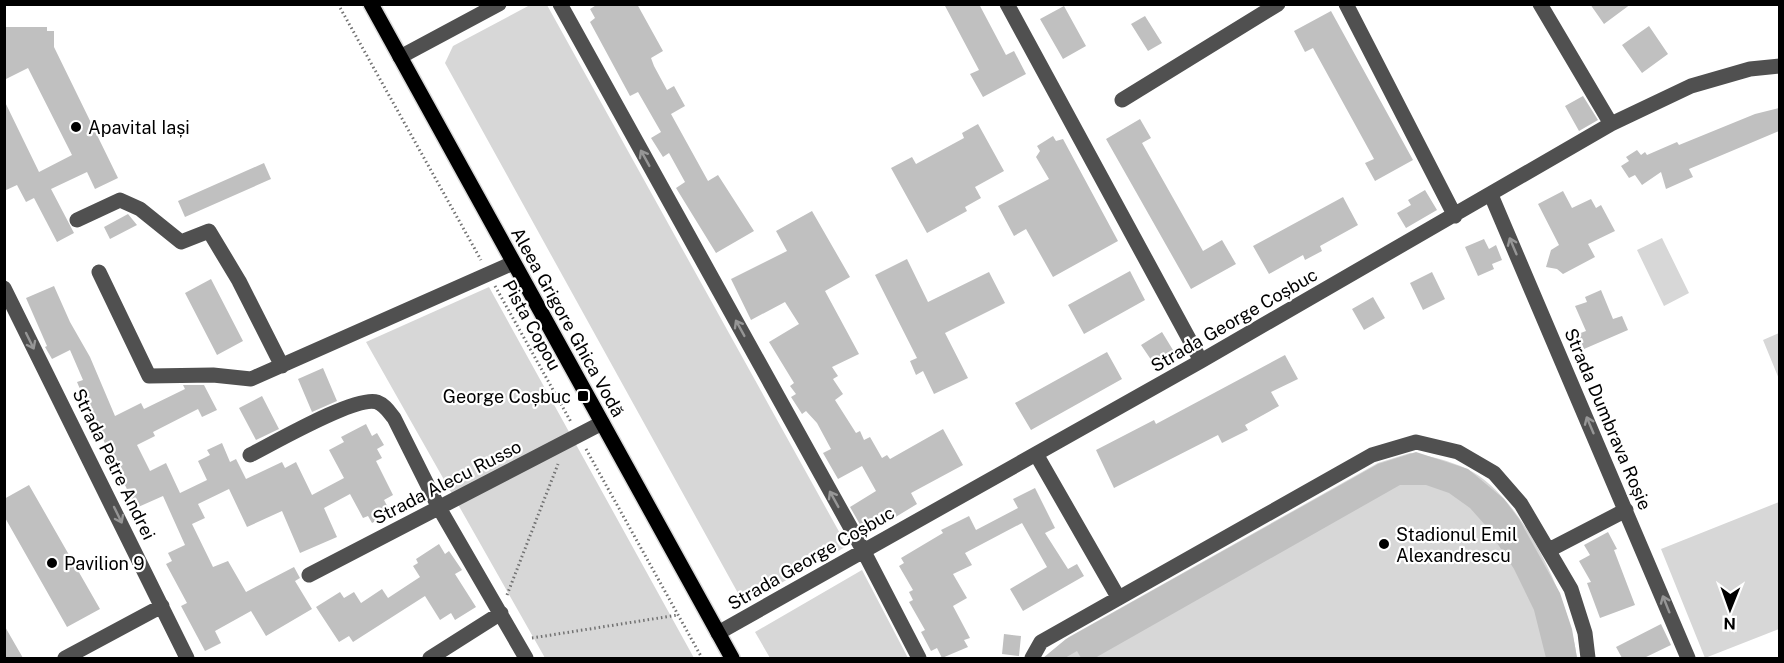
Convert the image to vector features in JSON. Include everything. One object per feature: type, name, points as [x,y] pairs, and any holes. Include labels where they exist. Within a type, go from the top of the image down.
[{"type":"main road","name":"Aleea Grigore Ghica Vodă","points":[[370,4],[732,658]]},
{"type":"street","points":[[399,57],[499,4]]},
{"type":"street","points":[[560,4],[863,550],[919,658]]},
{"type":"street","points":[[1007,4],[1201,361]]},
{"type":"street","points":[[1122,100],[1278,4]]},
{"type":"street","points":[[1346,4],[1455,216]]},
{"type":"street","points":[[1540,4],[1611,124]]},
{"type":"street","name":"Strada George Coșbuc","points":[[718,633],[1201,361],[1611,124],[1691,86],[1750,69],[1779,66]]},
{"type":"street","name":"Strada Dumbrava Roșie","points":[[1491,195],[1688,658]]},
{"type":"street","points":[[77,220],[120,200],[140,209],[181,242],[209,231],[239,281],[282,366]]},
{"type":"street","points":[[99,272],[149,376],[213,375],[251,379],[489,275],[513,262]]},
{"type":"street","name":"Strada Petre Andrei","points":[[4,288],[187,658]]},
{"type":"street","points":[[250,455],[355,403],[378,402],[394,418],[438,506],[526,658]]},
{"type":"street","name":"Strada Alecu Russo","points":[[309,575],[438,506],[602,423]]},
{"type":"street","points":[[1032,658],[1041,642],[1118,597],[1372,455],[1416,442],[1458,452],[1494,473],[1521,504],[1571,589],[1585,633],[1587,658]]},
{"type":"street","points":[[1036,454],[1118,597]]},
{"type":"street","points":[[1549,550],[1626,510]]},
{"type":"street","points":[[65,658],[162,606]]},
{"type":"street","points":[[430,658],[501,613]]},
{"type":"path","name":"Pista Copou","points":[[338,4],[489,275],[572,440],[702,658]]},
{"type":"path","points":[[501,613],[572,440]]},
{"type":"path","points":[[515,641],[678,615]]},
{"type":"shaded area","points":[[530,5],[547,5],[847,546],[744,604],[445,63],[453,46]]},
{"type":"shaded area","points":[[1662,238],[1689,293],[1664,306],[1637,250]]},
{"type":"shaded area","points":[[489,287],[694,658],[545,658],[366,342]]},
{"type":"shaded area","points":[[1779,333],[1779,379],[1763,340]]},
{"type":"shaded area","name":"Stadionul Emil Alexandrescu","points":[[1410,453],[1439,459],[1467,469],[1487,482],[1506,501],[1524,525],[1554,580],[1573,635],[1577,658],[1044,658],[1069,637],[1378,463]]},
{"type":"shaded area","points":[[1779,502],[1779,629],[1705,658],[1661,549]]},
{"type":"shaded area","points":[[862,570],[908,658],[770,658],[755,632]]},
{"type":"building","points":[[598,4],[637,4],[663,51],[651,58],[654,66],[667,90],[674,86],[685,106],[671,114],[708,181],[718,175],[754,231],[716,253],[676,188],[685,182],[669,153],[663,157],[651,138],[661,132],[638,92],[630,96],[590,22],[595,18],[590,9]]},
{"type":"building","points":[[944,4],[979,4],[1006,55],[1014,51],[1026,74],[983,97],[970,74],[979,70]]},
{"type":"building","points":[[1590,4],[1631,4],[1604,24]]},
{"type":"building","points":[[1064,6],[1086,46],[1063,59],[1040,19]]},
{"type":"building","points":[[1331,11],[1413,160],[1375,181],[1365,163],[1374,159],[1313,48],[1305,52],[1294,31]]},
{"type":"building","points":[[1145,16],[1162,43],[1148,51],[1131,24]]},
{"type":"building","points":[[1649,26],[1668,54],[1642,73],[1622,45]]},
{"type":"building","name":"Apavital Iași","points":[[6,27],[47,27],[47,31],[54,31],[54,47],[118,178],[95,189],[87,172],[51,189],[74,233],[57,242],[34,198],[26,202],[17,185],[4,191],[4,100],[39,172],[72,155],[28,68],[4,80]]},
{"type":"building","points":[[1583,96],[1598,120],[1579,131],[1565,106]]},
{"type":"building","points":[[1779,108],[1779,131],[1689,169],[1693,177],[1666,189],[1661,172],[1642,185],[1635,175],[1629,178],[1621,166],[1629,161],[1626,157],[1637,150],[1641,155],[1645,152],[1647,155],[1677,142],[1679,145],[1755,114]]},
{"type":"building","points":[[1140,119],[1151,138],[1142,143],[1203,251],[1222,240],[1236,264],[1191,289],[1106,139]]},
{"type":"building","points":[[978,124],[1004,171],[975,187],[981,198],[965,207],[967,211],[927,233],[891,168],[912,157],[916,164],[964,138],[962,133]]},
{"type":"building","points":[[1053,136],[1056,141],[1063,139],[1118,241],[1053,277],[1026,229],[1014,236],[998,206],[1049,179],[1036,157],[1040,151],[1037,146]]},
{"type":"building","points":[[264,163],[271,179],[185,217],[178,201]]},
{"type":"building","points":[[1425,190],[1437,210],[1406,228],[1397,213],[1411,205],[1408,200]]},
{"type":"building","points":[[1563,191],[1572,208],[1591,199],[1596,208],[1601,205],[1615,231],[1588,244],[1595,257],[1563,274],[1557,269],[1546,267],[1551,250],[1559,245],[1538,204]]},
{"type":"building","points":[[1343,197],[1358,225],[1320,246],[1322,251],[1305,260],[1303,255],[1269,274],[1253,246]]},
{"type":"building","points":[[812,211],[850,277],[825,291],[859,354],[832,367],[838,376],[833,379],[843,394],[835,400],[856,433],[860,431],[864,440],[870,437],[882,458],[887,455],[890,459],[943,429],[963,465],[911,493],[917,504],[866,535],[850,507],[876,491],[862,466],[838,479],[823,453],[831,449],[817,423],[806,411],[802,414],[791,397],[796,394],[790,386],[794,383],[769,342],[799,324],[785,302],[751,320],[731,279],[787,251],[776,231]]},
{"type":"building","points":[[128,214],[137,225],[110,239],[104,227]]},
{"type":"building","points":[[1484,239],[1489,249],[1496,245],[1502,260],[1492,264],[1494,269],[1478,276],[1465,247]]},
{"type":"building","points":[[907,259],[928,302],[989,272],[1005,303],[945,333],[968,378],[934,394],[923,371],[916,375],[910,361],[917,358],[875,275]]},
{"type":"building","points":[[1130,271],[1145,300],[1084,334],[1068,305]]},
{"type":"building","points":[[1432,272],[1445,299],[1423,310],[1410,283]]},
{"type":"building","points":[[211,279],[243,341],[217,355],[185,293]]},
{"type":"building","points":[[54,286],[70,322],[90,357],[115,416],[141,403],[144,409],[185,389],[183,385],[204,385],[217,410],[202,417],[198,409],[153,432],[155,436],[137,445],[150,471],[166,463],[180,493],[207,480],[198,461],[210,455],[207,450],[222,443],[230,462],[236,459],[246,479],[282,462],[285,468],[296,462],[312,495],[344,478],[329,450],[344,442],[341,437],[366,424],[372,436],[377,433],[384,445],[377,449],[382,458],[376,461],[393,495],[384,500],[391,513],[372,523],[368,516],[363,518],[350,494],[324,508],[337,537],[300,553],[282,511],[247,527],[229,489],[198,504],[205,518],[192,524],[213,567],[228,561],[246,592],[294,567],[300,578],[295,581],[312,609],[266,636],[251,611],[215,631],[221,643],[205,651],[181,606],[187,603],[166,564],[172,561],[168,553],[185,545],[163,496],[136,508],[89,410],[81,413],[76,399],[83,396],[77,382],[83,380],[70,350],[52,359],[45,347],[47,346],[26,298]]},
{"type":"building","points":[[1601,290],[1613,319],[1622,316],[1628,330],[1584,349],[1578,334],[1586,331],[1575,306],[1587,302],[1585,297]]},
{"type":"building","points":[[1373,297],[1385,318],[1364,330],[1352,309]]},
{"type":"building","points":[[1162,332],[1176,355],[1156,367],[1141,345]]},
{"type":"building","points":[[1107,352],[1122,379],[1031,430],[1015,403]]},
{"type":"building","points":[[1285,355],[1298,379],[1271,392],[1279,406],[1245,425],[1248,430],[1222,443],[1218,435],[1114,488],[1096,450],[1154,420],[1156,424]]},
{"type":"building","points":[[323,368],[337,401],[312,412],[298,379]]},
{"type":"building","points":[[262,396],[279,429],[256,440],[239,408]]},
{"type":"building","points":[[1416,452],[1468,469],[1504,499],[1519,519],[1560,593],[1572,629],[1577,658],[1546,658],[1534,610],[1514,569],[1486,526],[1470,508],[1449,493],[1426,485],[1400,485],[1095,658],[1081,658],[1077,651],[1065,658],[1043,658],[1066,639],[1378,464]]},
{"type":"building","name":"Pavilion 9","points":[[29,485],[100,609],[67,627],[4,516],[4,499]]},
{"type":"building","points":[[1035,488],[1055,528],[1045,533],[1068,569],[1077,564],[1084,576],[1023,611],[1010,589],[1047,567],[1022,523],[965,553],[972,565],[953,574],[967,598],[953,606],[970,638],[964,640],[968,647],[942,658],[937,648],[931,651],[921,632],[925,630],[909,602],[913,600],[909,592],[913,590],[899,566],[904,563],[901,558],[943,533],[941,530],[969,516],[976,530],[1018,508],[1013,499]]},
{"type":"building","points":[[1608,532],[1617,549],[1614,550],[1635,605],[1600,618],[1587,583],[1591,582],[1579,561],[1590,555],[1584,545]]},
{"type":"building","points":[[439,544],[445,554],[449,551],[462,570],[455,574],[476,607],[455,620],[451,613],[440,620],[425,596],[353,642],[349,636],[339,642],[316,607],[340,592],[344,598],[354,592],[361,603],[382,589],[388,598],[420,577],[413,566],[418,563],[416,559]]},
{"type":"building","points":[[1661,624],[1671,645],[1644,658],[1622,658],[1616,647]]},
{"type":"building","points":[[4,625],[23,658],[4,658]]},
{"type":"building","points":[[1004,634],[1021,636],[1019,656],[1002,654]]},
{"type":"tram line","points":[[366,4],[728,658]]},
{"type":"place","name":"Apavital Iași","points":[[76,127]]},
{"type":"place","name":"George Coșbuc","points":[[583,396]]},
{"type":"place","name":"Stadionul Emil Alexandrescu","points":[[1384,544]]},
{"type":"place","name":"Pavilion 9","points":[[52,563]]}]
